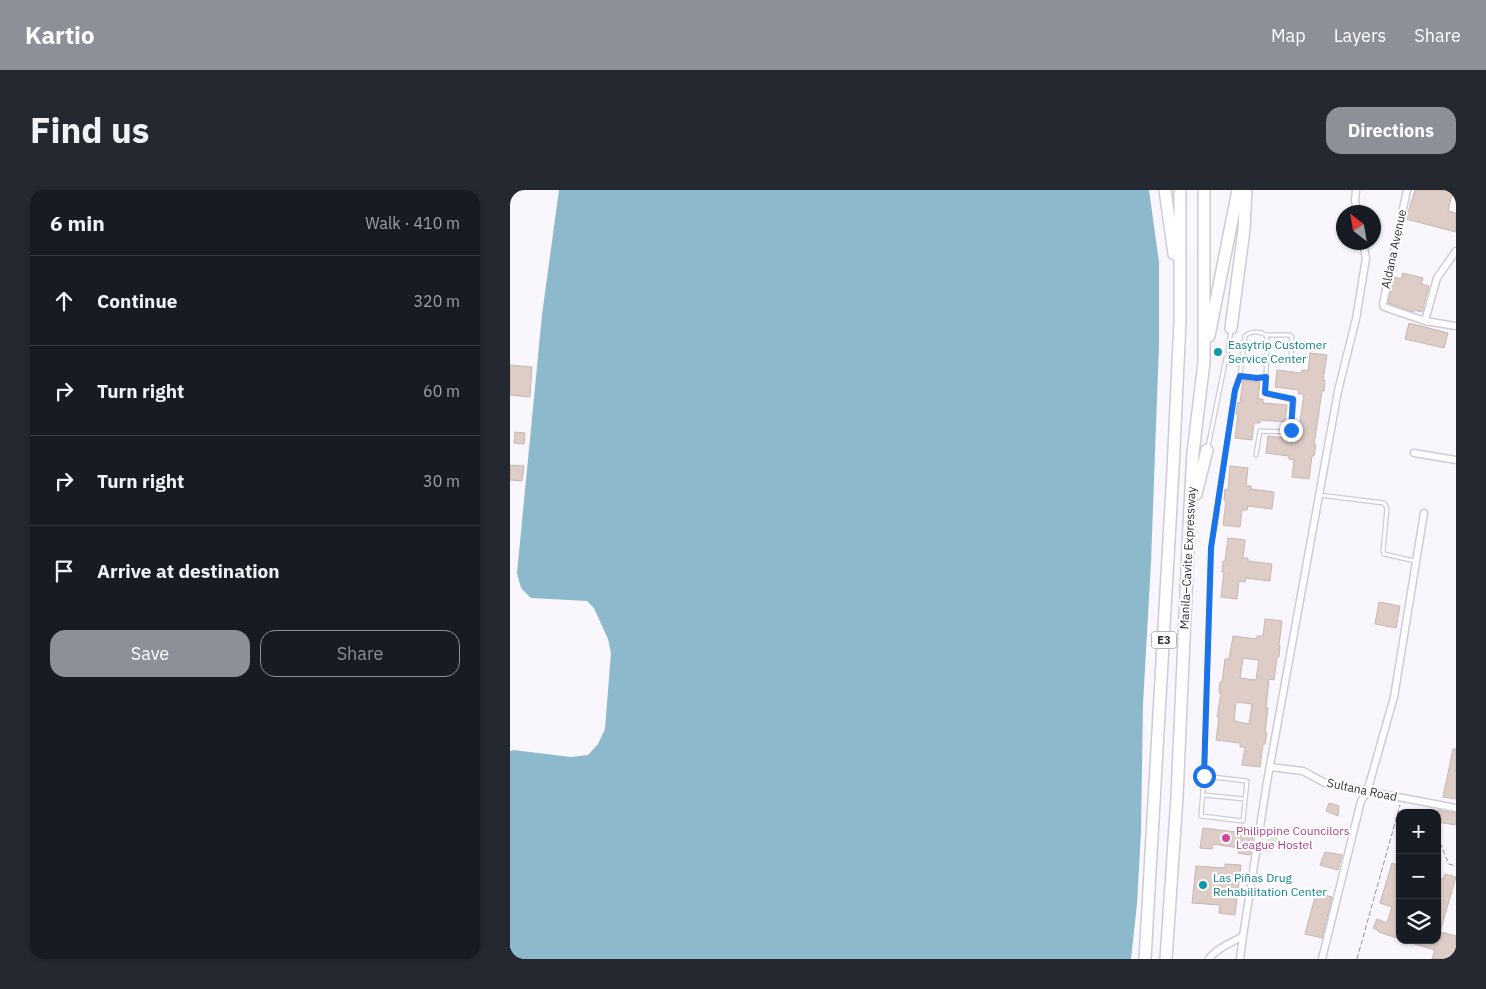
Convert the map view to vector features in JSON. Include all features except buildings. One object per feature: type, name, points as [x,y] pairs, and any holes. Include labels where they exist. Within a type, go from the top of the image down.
[{"type":"highway","points":[[1165,190],[1175,262],[1180,321]]},
{"type":"highway","name":"Manila–Cavite Expressway","points":[[1171,190],[1180,321]]},
{"type":"highway","name":"Manila–Cavite Expressway","points":[[1145,959],[1174,470],[1180,321],[1180,190]]},
{"type":"highway","name":"Manila–Cavite Expressway","points":[[1166,959],[1177,797],[1193,453],[1204,362],[1204,190]]},
{"type":"highway","name":"Manila–Cavite Expressway","points":[[1205,217],[1211,190]]},
{"type":"highway","points":[[1204,362],[1238,190]]},
{"type":"highway","points":[[1231,328],[1244,230],[1246,190]]},
{"type":"highway","points":[[1189,525],[1207,450]]},
{"type":"street","points":[[1356,190],[1356,205]]},
{"type":"street","name":"Aldana Avenue","points":[[1407,190],[1383,304],[1386,308],[1425,321]]},
{"type":"street","points":[[1240,959],[1270,767],[1338,391],[1356,319],[1366,258],[1364,250]]},
{"type":"street","points":[[1456,251],[1437,278],[1425,321],[1456,326]]},
{"type":"street","points":[[1414,453],[1456,460]]},
{"type":"street","points":[[1322,959],[1361,801],[1367,792],[1394,697],[1424,513]]},
{"type":"street","name":"Sultana Road","points":[[1270,767],[1303,771],[1325,783],[1456,808]]},
{"type":"street","points":[[1209,959],[1209,956],[1243,936]]},
{"type":"lane","points":[[1228,352],[1231,328]]},
{"type":"lane","points":[[1204,776],[1247,781],[1243,821],[1201,816],[1204,776],[1211,548],[1245,336],[1251,332],[1266,335],[1290,335],[1292,336],[1291,354]]},
{"type":"lane","points":[[1256,455],[1262,430],[1288,432],[1291,430],[1294,400],[1265,393],[1266,335]]},
{"type":"lane","points":[[1207,450],[1226,358]]},
{"type":"lane","points":[[1240,376],[1266,377]]},
{"type":"lane","points":[[1319,495],[1384,503],[1387,508],[1384,554],[1416,561]]},
{"type":"lane","points":[[1202,795],[1245,799]]},
{"type":"path","points":[[1358,959],[1402,798]]},
{"type":"path","points":[[1441,845],[1449,864],[1456,866]]},
{"type":"green space","points":[[1268,835],[1279,836],[1273,852],[1262,852]]},
{"type":"water","points":[[559,190],[1149,190],[1159,262],[1159,345],[1151,562],[1143,704],[1141,832],[1137,904],[1131,959],[510,959],[510,751],[571,757],[588,755],[598,744],[605,729],[611,653],[608,639],[594,608],[587,601],[531,598],[521,588],[517,573],[542,315]]},
{"type":"place","name":"Easytrip Customer Service Center","points":[[1218,352]]},
{"type":"place","name":"Philippine Councilors League Hostel","points":[[1226,838]]},
{"type":"place","name":"Las Piñas Drug Rehabilitation Center","points":[[1203,885]]},
{"type":"route","points":[[1204,776],[1211,548],[1235,390],[1240,376],[1266,377],[1265,393],[1293,399],[1291,430]]}]
